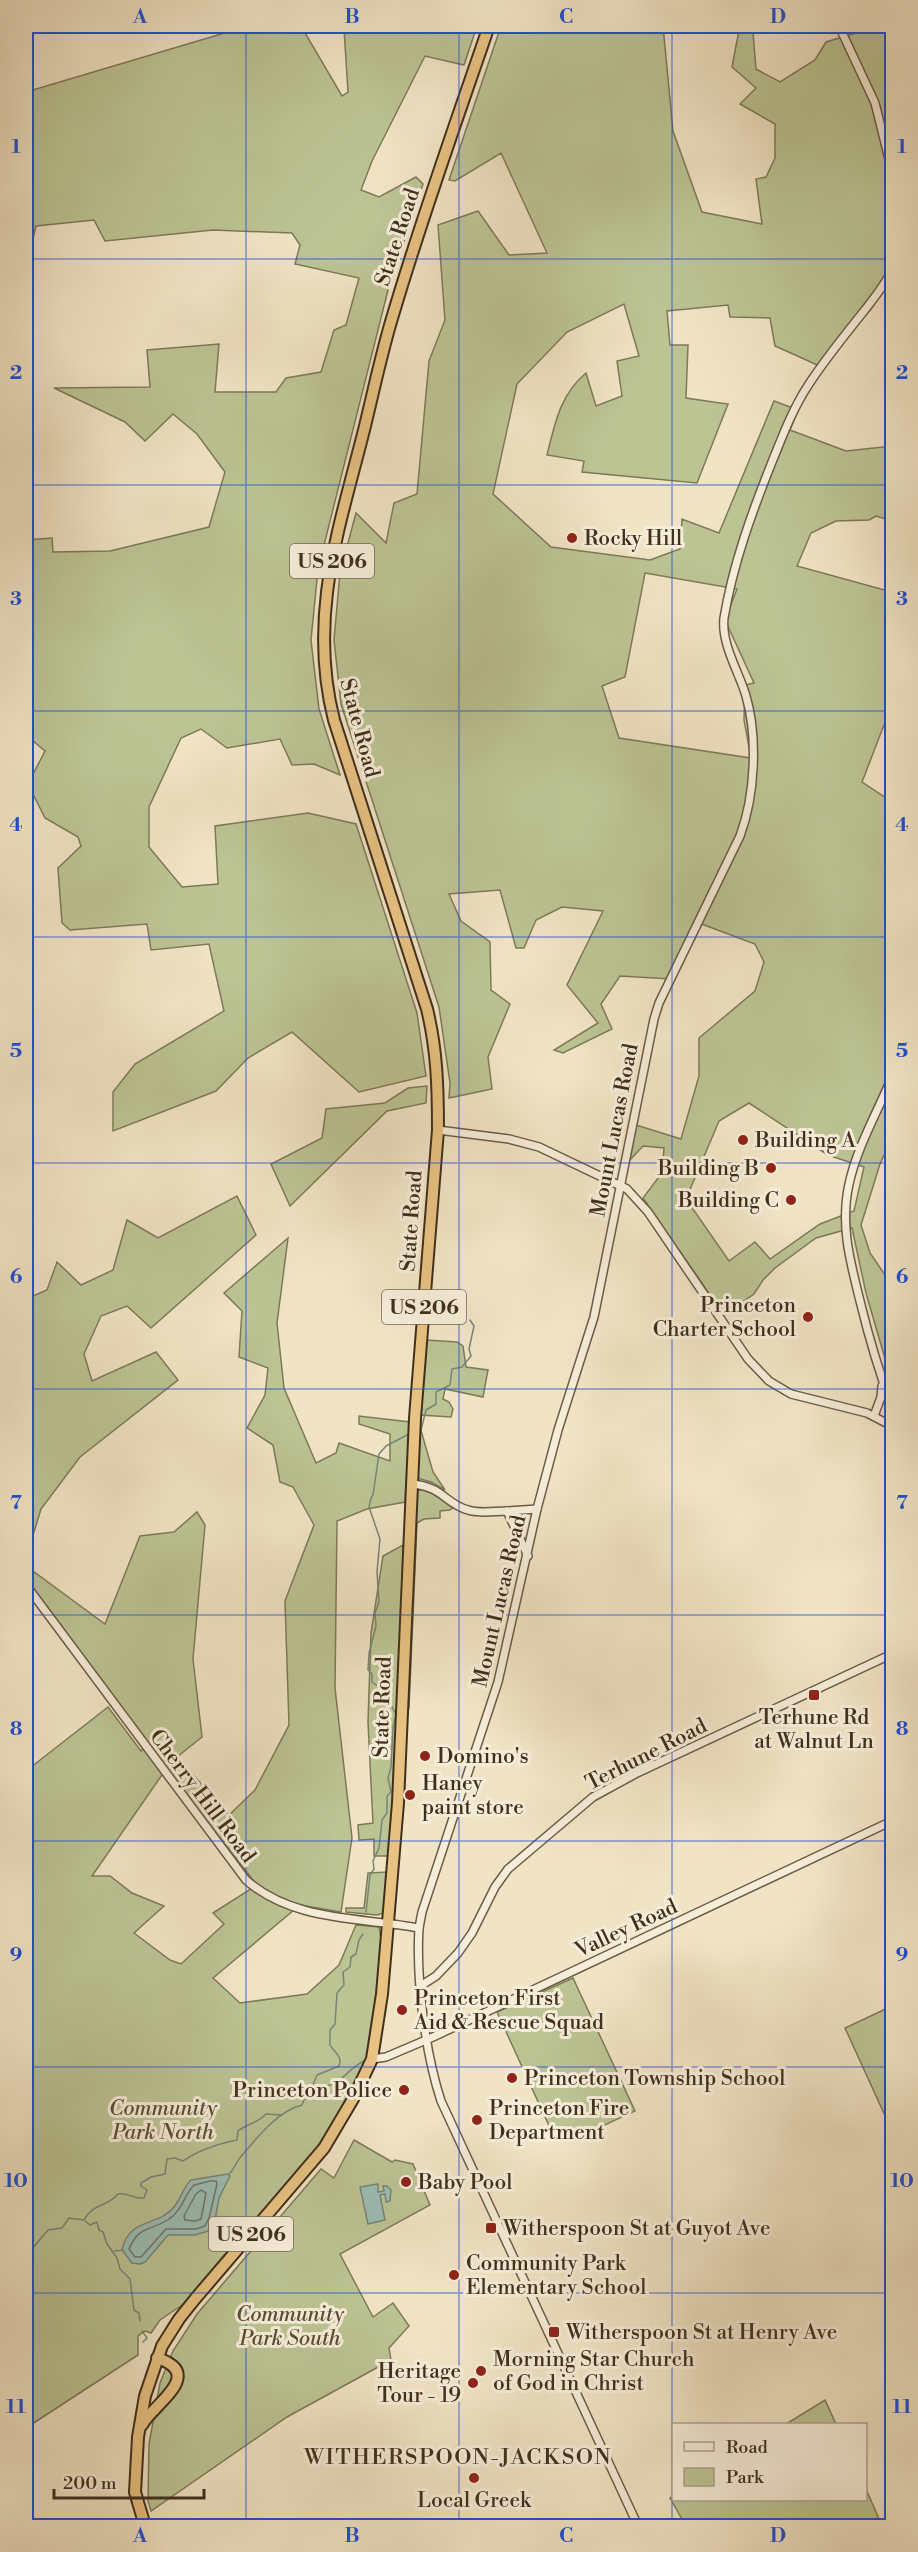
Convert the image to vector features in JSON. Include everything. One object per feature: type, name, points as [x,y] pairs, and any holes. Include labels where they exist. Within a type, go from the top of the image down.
[{"type":"highway","name":"State Road","points":[[145,2526],[135,2492],[138,2437],[145,2396],[157,2358],[179,2319],[324,2148],[353,2099],[372,2059],[382,1994],[398,1803],[412,1484],[438,1130],[438,1074],[432,1030],[334,720],[326,682],[323,630],[334,548],[392,317],[489,26]]},
{"type":"highway","points":[[138,2437],[149,2415],[172,2393],[176,2384],[176,2374],[171,2364],[157,2358]]},
{"type":"street","points":[[839,26],[875,103],[892,171]]},
{"type":"street","name":"Mount Lucas Road","points":[[638,2526],[443,2107],[434,2078],[427,2040],[419,1928],[422,1912],[498,1682],[537,1509],[558,1430],[594,1317],[646,1053],[659,1003],[741,836],[748,812],[752,779],[751,721],[746,697],[727,644],[724,628],[729,594],[748,522],[791,417],[808,385],[884,285],[892,270]]},
{"type":"street","points":[[892,1077],[854,1168],[845,1216],[848,1250],[882,1384],[892,1407]]},
{"type":"street","points":[[438,1130],[509,1139],[539,1147],[620,1185],[635,1195],[648,1212],[748,1359],[769,1381],[791,1394],[874,1416],[892,1426]]},
{"type":"street","points":[[874,1416],[882,1397],[882,1384]]},
{"type":"street","points":[[412,1484],[429,1486],[438,1490],[465,1510],[537,1509]]},
{"type":"street","points":[[507,1511],[528,1556]]},
{"type":"street","name":"Cherry Hill Road","points":[[26,1585],[246,1880],[272,1899],[299,1910],[419,1928]]},
{"type":"street","name":"Terhune Road","points":[[422,1984],[441,1971],[466,1943],[504,1874],[593,1797],[637,1773],[892,1654]]},
{"type":"street","name":"Valley Road","points":[[372,2059],[386,2057],[427,2040],[892,1821]]},
{"type":"street","points":[[421,1976],[441,1971]]},
{"type":"green space","points":[[248,26],[301,26],[342,96],[348,92],[342,26],[477,26],[464,65],[425,56],[372,161],[361,190],[379,197],[416,177],[423,184],[389,286],[318,569],[311,640],[319,709],[340,775],[314,764],[292,765],[280,739],[227,748],[201,729],[181,738],[149,807],[149,847],[182,887],[218,884],[215,826],[308,813],[356,824],[417,1013],[426,1076],[359,1092],[292,1032],[248,1058],[216,1091],[113,1131],[113,1092],[135,1064],[224,1011],[209,944],[151,950],[147,924],[70,930],[62,923],[58,868],[81,846],[78,837],[45,818],[28,784],[45,751],[26,735],[26,540],[52,538],[53,552],[110,551],[209,527],[225,472],[197,434],[173,414],[145,441],[125,422],[54,388],[150,387],[147,350],[219,344],[215,392],[276,392],[286,378],[321,372],[334,330],[346,325],[359,278],[295,264],[300,245],[292,233],[213,230],[105,241],[94,220],[36,226],[26,268],[26,92]]},
{"type":"green space","points":[[501,26],[663,26],[673,131],[702,212],[762,224],[756,179],[766,177],[775,158],[775,124],[740,104],[756,88],[732,67],[739,30],[753,32],[756,69],[780,82],[815,60],[826,42],[879,26],[892,26],[892,129],[883,131],[892,186],[892,270],[824,368],[775,346],[770,318],[730,317],[728,305],[667,311],[670,345],[688,345],[686,398],[728,404],[697,483],[582,472],[584,461],[547,455],[550,443],[564,400],[586,373],[596,406],[622,396],[617,361],[639,356],[624,304],[567,332],[517,384],[493,494],[551,547],[650,560],[680,549],[682,519],[719,533],[774,401],[798,410],[790,430],[846,451],[892,446],[892,521],[876,516],[869,520],[836,521],[811,533],[797,566],[892,592],[892,728],[884,725],[862,782],[892,802],[892,1138],[880,1164],[861,1225],[870,1253],[892,1285],[892,1383],[866,1293],[852,1228],[816,1238],[775,1268],[754,1294],[724,1315],[643,1198],[662,1173],[664,1148],[643,1146],[628,1162],[636,1125],[681,1139],[699,1076],[699,1038],[755,991],[764,962],[755,944],[699,923],[671,979],[620,976],[601,1004],[612,1029],[563,1053],[554,1050],[598,1023],[567,985],[603,911],[562,907],[536,920],[524,948],[516,948],[500,890],[449,894],[461,921],[490,942],[491,990],[510,1004],[488,1057],[492,1089],[449,1098],[450,1083],[439,1007],[341,704],[334,640],[340,573],[356,513],[386,543],[394,503],[417,494],[429,361],[445,320],[438,225],[478,211],[509,255],[547,253],[501,153],[455,181],[449,180]],"holes":[[[645,573],[737,589],[725,620],[754,683],[745,685],[744,720],[751,758],[619,738],[602,686],[625,677]],[[749,1103],[828,1155],[864,1167],[854,1211],[820,1224],[770,1259],[755,1242],[729,1261],[686,1199],[719,1121]]]},
{"type":"green space","points":[[427,1086],[426,1103],[387,1111],[290,1206],[271,1164],[322,1138],[326,1109],[385,1103],[408,1088]]},
{"type":"green space","points":[[237,1196],[256,1235],[151,1328],[127,1306],[101,1316],[84,1354],[92,1381],[156,1352],[178,1380],[80,1457],[41,1509],[26,1558],[26,1299],[47,1290],[57,1262],[81,1285],[113,1270],[127,1220],[158,1238]]},
{"type":"green space","name":"Community Park North","points":[[288,1238],[277,1323],[284,1388],[316,1463],[336,1453],[339,1443],[390,1461],[390,1434],[359,1424],[359,1416],[410,1422],[405,1502],[367,1509],[337,1521],[335,1688],[352,1838],[341,1912],[300,1905],[213,1978],[240,2003],[307,1994],[339,1965],[356,1925],[379,1927],[382,1943],[381,1965],[370,2052],[364,2069],[328,2136],[191,2299],[160,2320],[151,2333],[145,2331],[138,2336],[138,2355],[26,2428],[26,1771],[108,1707],[141,1751],[146,1746],[26,1583],[26,1566],[105,1624],[140,1536],[174,1532],[197,1512],[205,1525],[193,1659],[202,1737],[177,1757],[229,1815],[255,1790],[289,1725],[285,1601],[314,1525],[293,1487],[280,1482],[273,1445],[247,1428],[265,1395],[268,1368],[239,1357],[242,1311],[224,1293]],"holes":[[[166,1769],[257,1885],[213,1913],[224,1924],[181,1964],[170,1960],[134,1933],[164,1906],[132,1893],[110,1876],[92,1876]]]},
{"type":"green space","points":[[426,1340],[457,1342],[463,1346],[466,1367],[488,1370],[483,1397],[445,1389],[443,1399],[449,1402],[453,1409],[451,1417],[420,1415]]},
{"type":"green space","points":[[420,1427],[433,1472],[445,1490],[431,1482],[417,1478]]},
{"type":"green space","points":[[429,1490],[454,1507],[440,1511],[440,1518],[424,1519],[417,1523],[409,1708],[406,1708],[417,1492]]},
{"type":"green space","points":[[403,1545],[398,1713],[389,1856],[374,1856],[374,1839],[359,1840],[358,1825],[373,1823],[368,1722],[371,1633],[383,1556]]},
{"type":"green space","points":[[388,1872],[384,1913],[377,1915],[346,1912],[346,1908],[364,1908],[368,1873]]},
{"type":"green space","points":[[573,1978],[635,2111],[570,2141],[567,2136],[556,2141],[497,2012]]},
{"type":"green space","points":[[892,2006],[892,2131],[845,2028]]},
{"type":"green space","name":"Community Park South","points":[[354,2140],[392,2162],[395,2160],[413,2164],[430,2205],[340,2254],[373,2317],[393,2303],[409,2326],[389,2348],[391,2360],[287,2417],[151,2511],[148,2501],[149,2444],[160,2383],[173,2351],[197,2314],[321,2169],[334,2178]]},
{"type":"green space","points":[[825,2400],[836,2423],[788,2423]]},
{"type":"green space","points":[[867,2491],[882,2526],[686,2526],[670,2498],[672,2497],[672,2501],[867,2501]]},
{"type":"water","points":[[228,2174],[230,2176],[219,2198],[215,2220],[208,2231],[195,2235],[168,2235],[145,2262],[132,2263],[122,2250],[131,2232],[137,2227],[160,2218],[174,2207],[191,2180]]},
{"type":"water","points":[[378,2184],[378,2192],[384,2191],[383,2186],[391,2190],[390,2201],[386,2202],[385,2194],[380,2195],[385,2220],[368,2224],[360,2187]]},
{"type":"waterway","points":[[420,1434],[426,1410],[436,1404],[436,1392],[450,1385],[452,1369],[462,1367],[471,1356],[469,1349],[474,1326],[470,1320]]},
{"type":"waterway","points":[[366,1912],[370,1875],[374,1869],[373,1861],[379,1848],[382,1820],[387,1813],[387,1796],[391,1792],[388,1778],[396,1714],[382,1689],[372,1682],[372,1674],[368,1670],[369,1653],[376,1626],[375,1613],[379,1602],[377,1572],[380,1539],[369,1507],[379,1454],[386,1446],[409,1434]]},
{"type":"waterway","points":[[314,2088],[317,2075],[339,2066],[340,2063],[339,2057],[330,2045],[330,2030],[335,2024],[337,1993],[344,1985],[343,1972],[350,1967],[351,1957],[356,1954],[363,1934]]},
{"type":"waterway","points":[[229,2174],[252,2143],[276,2119],[302,2105],[304,2100],[319,2086],[333,2084],[364,2061]]},
{"type":"waterway","points":[[26,2246],[31,2250],[48,2230],[62,2228],[69,2218],[84,2220],[92,2210],[118,2194],[144,2198],[147,2190],[141,2186],[141,2183],[151,2177],[165,2174],[167,2159],[175,2158],[183,2161],[208,2148],[237,2140],[238,2131],[266,2114],[282,2115]]},
{"type":"waterway","points":[[85,2221],[90,2225],[97,2222],[99,2230],[103,2232],[107,2244],[117,2258],[120,2269],[130,2279],[134,2310],[139,2313],[140,2321]]},
{"type":"waterway","points":[[114,2251],[123,2250]]},
{"type":"waterway","points":[[142,2331],[147,2338],[143,2342]]},
{"type":"place","name":"Rocky Hill","points":[[572,538]]},
{"type":"place","name":"Building A","points":[[743,1140]]},
{"type":"place","name":"Building B","points":[[771,1168]]},
{"type":"place","name":"Building C","points":[[791,1200]]},
{"type":"place","name":"Princeton Charter School","points":[[808,1317]]},
{"type":"place","name":"Terhune Rd at Walnut Ln","points":[[814,1695]]},
{"type":"place","name":"Domino's","points":[[425,1756]]},
{"type":"place","name":"Haney paint store","points":[[410,1795]]},
{"type":"place","name":"Princeton First Aid & Rescue Squad","points":[[402,2010]]},
{"type":"place","name":"Princeton Township School","points":[[512,2078]]},
{"type":"place","name":"Princeton Police","points":[[404,2090]]},
{"type":"place","name":"Princeton Fire Department","points":[[477,2120]]},
{"type":"place","name":"Baby Pool","points":[[406,2182]]},
{"type":"place","name":"Witherspoon St at Guyot Ave","points":[[491,2228]]},
{"type":"place","name":"Community Park Elementary School","points":[[454,2275]]},
{"type":"place","name":"Witherspoon St at Henry Ave","points":[[554,2332]]},
{"type":"place","name":"Morning Star Church of God in Christ","points":[[481,2371]]},
{"type":"place","name":"Heritage Tour - 19","points":[[473,2383]]},
{"type":"place","name":"Local Greek","points":[[474,2478]]},
{"type":"district","name":"WITHERSPOON-JACKSON","points":[[458,2456]]}]
